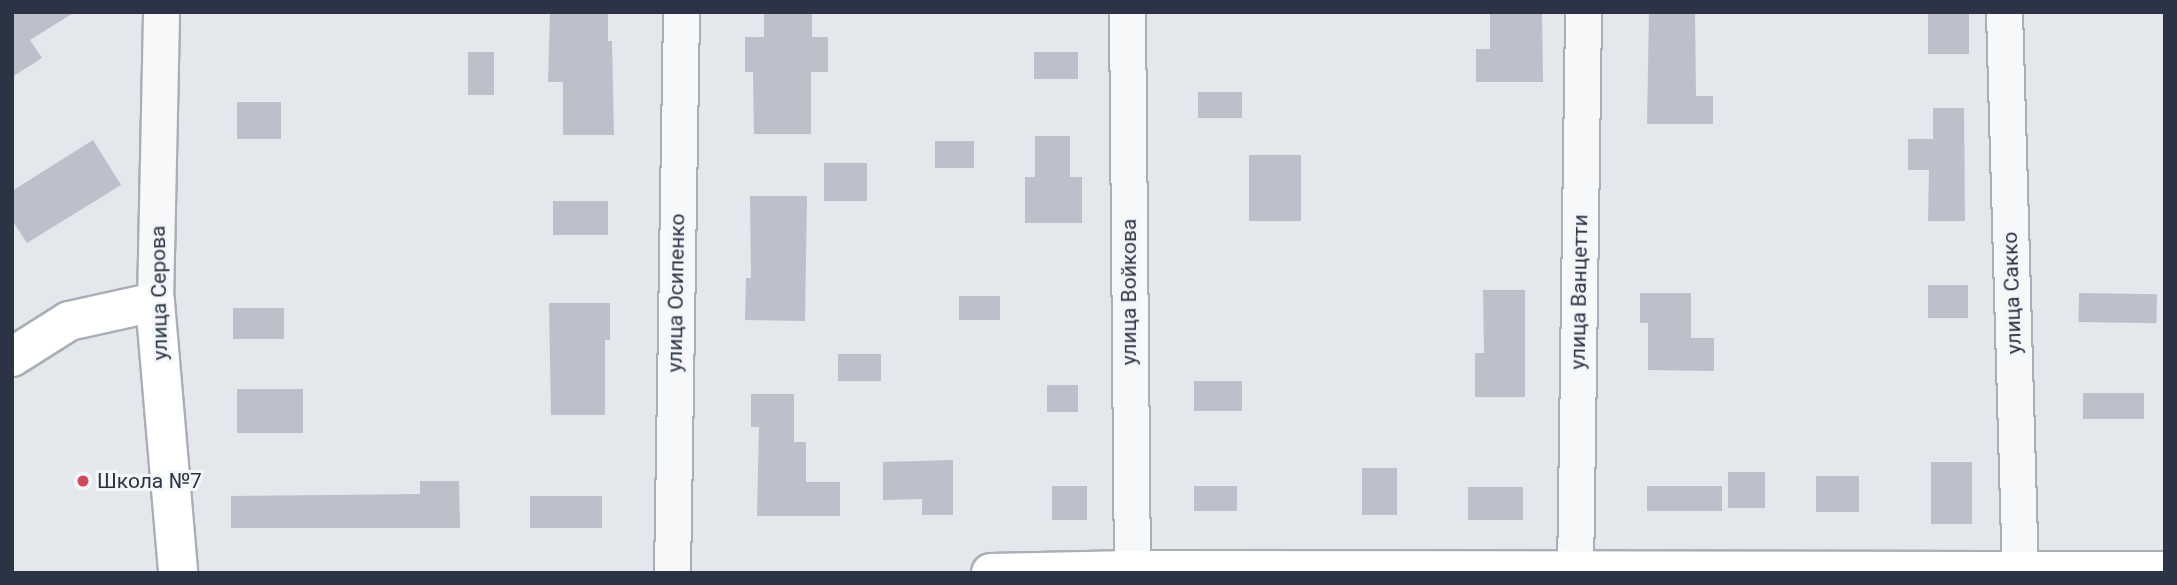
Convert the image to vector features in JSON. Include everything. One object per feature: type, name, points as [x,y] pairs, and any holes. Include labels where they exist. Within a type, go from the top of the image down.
[{"type":"street","name":"улица Серова","points":[[161,12],[155,302],[178,573]]},
{"type":"street","name":"улица Осипенко","points":[[672,573],[681,12]]},
{"type":"street","name":"улица Войкова","points":[[1127,12],[1132,571]]},
{"type":"street","name":"улица Ванцетти","points":[[1575,571],[1583,12]]},
{"type":"street","name":"улица Сакко","points":[[2004,12],[2020,572]]},
{"type":"street","points":[[12,357],[69,321],[155,302]]},
{"type":"street","points":[[991,573],[2165,571]]},
{"type":"building","points":[[12,12],[75,12],[30,40],[42,58],[12,77]]},
{"type":"building","points":[[550,12],[608,12],[608,41],[612,41],[614,135],[563,135],[563,82],[548,82]]},
{"type":"building","points":[[764,12],[812,12],[812,37],[828,37],[828,72],[811,72],[811,134],[754,134],[753,72],[745,72],[745,37],[764,37]]},
{"type":"building","points":[[1490,12],[1542,12],[1543,82],[1476,82],[1476,49],[1490,49]]},
{"type":"building","points":[[1649,12],[1695,12],[1696,96],[1713,96],[1713,124],[1647,124]]},
{"type":"building","points":[[1928,12],[1969,12],[1969,54],[1928,54]]},
{"type":"building","points":[[468,52],[494,52],[494,95],[468,95]]},
{"type":"building","points":[[1034,52],[1078,52],[1078,79],[1034,79]]},
{"type":"building","points":[[1198,92],[1242,92],[1242,118],[1198,118]]},
{"type":"building","points":[[237,102],[281,102],[281,139],[237,139]]},
{"type":"building","points":[[1933,108],[1964,108],[1965,221],[1928,221],[1929,170],[1908,170],[1908,139],[1933,139]]},
{"type":"building","points":[[1035,136],[1070,136],[1070,177],[1082,177],[1082,223],[1025,223],[1025,177],[1035,177]]},
{"type":"building","points":[[93,140],[121,185],[27,243],[12,220],[12,191]]},
{"type":"building","points":[[935,141],[974,141],[974,168],[935,168]]},
{"type":"building","points":[[1249,155],[1301,155],[1301,221],[1249,221]]},
{"type":"building","points":[[824,163],[867,163],[867,201],[824,201]]},
{"type":"building","points":[[750,196],[807,196],[805,321],[745,320],[746,278],[751,278]]},
{"type":"building","points":[[553,201],[608,201],[608,235],[553,235]]},
{"type":"building","points":[[1928,285],[1968,285],[1968,318],[1928,318]]},
{"type":"building","points":[[1483,290],[1525,290],[1525,397],[1475,397],[1475,353],[1484,353]]},
{"type":"building","points":[[1640,293],[1691,293],[1691,338],[1714,338],[1714,371],[1648,370],[1648,323],[1640,323]]},
{"type":"building","points":[[2079,293],[2157,294],[2156,323],[2078,322]]},
{"type":"building","points":[[959,296],[1000,296],[1000,320],[959,320]]},
{"type":"building","points":[[549,303],[610,303],[610,340],[605,340],[605,415],[551,415]]},
{"type":"building","points":[[233,308],[284,308],[284,339],[233,339]]},
{"type":"building","points":[[838,354],[881,354],[881,381],[838,381]]},
{"type":"building","points":[[1194,381],[1242,381],[1242,411],[1194,411]]},
{"type":"building","points":[[1047,385],[1078,385],[1078,412],[1047,412]]},
{"type":"building","points":[[237,389],[303,389],[303,433],[237,433]]},
{"type":"building","points":[[2083,393],[2144,393],[2144,419],[2083,419]]},
{"type":"building","points":[[751,394],[794,394],[794,442],[806,442],[806,482],[840,482],[840,516],[757,516],[759,427],[751,427]]},
{"type":"building","points":[[953,460],[953,515],[922,515],[922,499],[883,500],[883,462]]},
{"type":"building","points":[[1931,462],[1972,462],[1972,524],[1931,524]]},
{"type":"building","points":[[1362,468],[1397,468],[1397,515],[1362,515]]},
{"type":"building","points":[[1728,472],[1765,472],[1765,508],[1728,508]]},
{"type":"building","points":[[1816,476],[1859,476],[1859,512],[1816,512]]},
{"type":"building","points":[[420,481],[459,481],[460,528],[231,528],[231,496],[420,494]]},
{"type":"building","points":[[1052,486],[1087,486],[1087,520],[1052,520]]},
{"type":"building","points":[[1194,486],[1237,486],[1237,511],[1194,511]]},
{"type":"building","points":[[1647,486],[1722,486],[1722,511],[1647,511]]},
{"type":"building","points":[[1468,487],[1523,487],[1523,520],[1468,520]]},
{"type":"building","points":[[530,496],[602,496],[602,528],[530,528]]},
{"type":"place","name":"Школа №7","points":[[83,481]]}]
